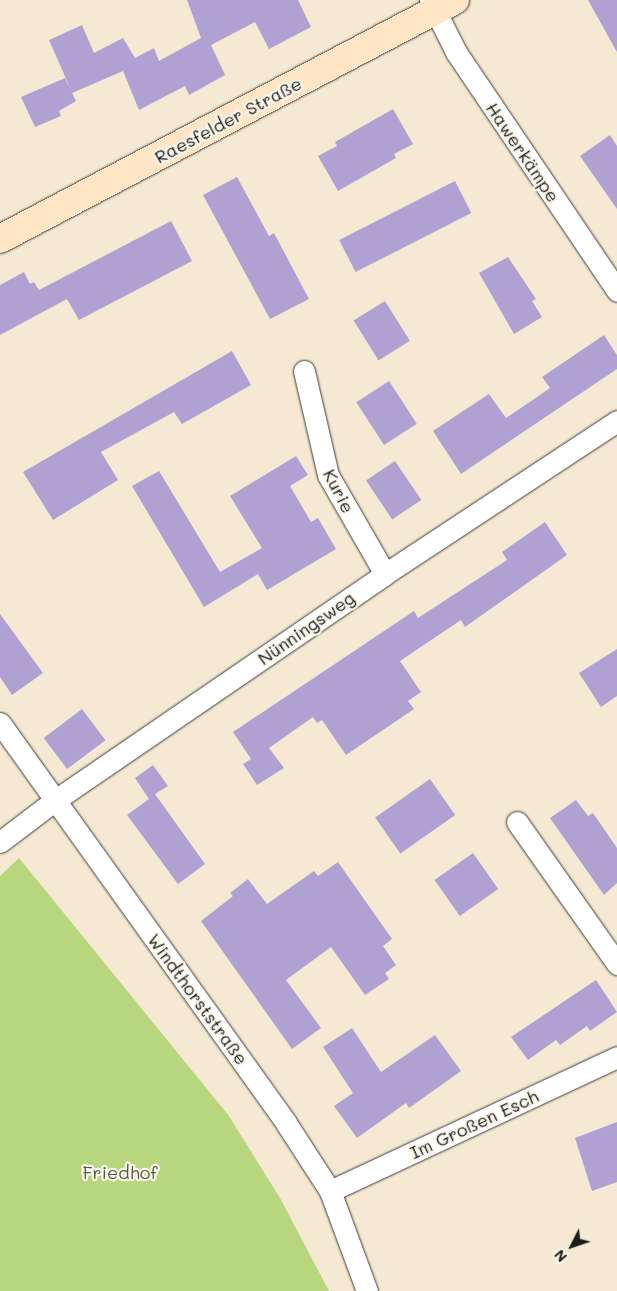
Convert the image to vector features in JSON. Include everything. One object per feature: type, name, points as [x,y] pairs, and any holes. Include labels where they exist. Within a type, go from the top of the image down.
[{"type":"main road","name":"Raesfelder Straße","points":[[0,239],[440,4]]},
{"type":"street","name":"Hawerkämpe","points":[[440,4],[456,52],[617,291]]},
{"type":"street","name":"Kurie","points":[[304,372],[328,475],[385,574]]},
{"type":"street","name":"Nünningsweg","points":[[0,842],[54,802],[385,574],[617,421]]},
{"type":"street","name":"Windthorststraße","points":[[0,723],[54,802],[280,1115],[330,1191],[367,1291]]},
{"type":"street","points":[[517,822],[617,964]]},
{"type":"street","name":"Im Großen Esch","points":[[330,1191],[617,1057]]},
{"type":"green space","name":"Friedhof","points":[[19,858],[229,1116],[280,1198],[329,1291],[0,1291],[0,876]]},
{"type":"building","points":[[187,0],[298,0],[311,27],[269,49],[255,22],[211,45],[225,75],[189,95],[185,86],[139,110],[123,71],[72,93],[76,101],[59,111],[61,116],[35,127],[21,97],[65,78],[71,90],[49,40],[82,25],[94,53],[123,38],[135,58],[154,48],[159,61],[201,38]]},
{"type":"building","points":[[588,0],[617,0],[617,52]]},
{"type":"building","points":[[393,109],[413,144],[394,154],[396,158],[338,191],[318,156],[337,146],[335,142]]},
{"type":"building","points":[[610,135],[617,146],[617,209],[580,156]]},
{"type":"building","points":[[237,177],[269,236],[274,233],[309,299],[270,319],[203,195]]},
{"type":"building","points":[[455,181],[471,213],[356,272],[339,240]]},
{"type":"building","points":[[171,221],[192,261],[79,320],[67,299],[0,335],[0,285],[24,272],[30,284],[34,282],[39,290]]},
{"type":"building","points":[[508,257],[536,299],[532,301],[542,317],[514,334],[479,273]]},
{"type":"building","points":[[385,301],[410,341],[379,360],[354,321]]},
{"type":"building","points":[[604,335],[617,355],[617,369],[461,474],[433,431],[489,394],[506,418],[550,388],[542,377]]},
{"type":"building","points":[[232,351],[251,385],[182,424],[174,412],[101,452],[118,480],[53,520],[23,472]]},
{"type":"building","points":[[389,381],[417,424],[384,445],[356,402]]},
{"type":"building","points":[[296,456],[308,475],[290,486],[311,522],[318,518],[336,549],[267,590],[258,574],[204,607],[132,486],[159,471],[220,572],[262,548],[230,496]]},
{"type":"building","points":[[395,461],[421,500],[392,520],[366,481]]},
{"type":"building","points":[[545,522],[567,555],[465,627],[461,620],[400,661],[421,692],[408,701],[414,709],[346,755],[322,720],[317,723],[313,717],[269,748],[284,768],[257,785],[243,764],[251,759],[233,732],[414,611],[418,618],[507,560],[502,552]]},
{"type":"building","points":[[0,614],[43,673],[12,695],[0,677]]},
{"type":"building","points":[[617,649],[617,696],[601,707],[579,673]]},
{"type":"building","points":[[82,709],[105,740],[67,769],[44,738]]},
{"type":"building","points":[[153,765],[168,786],[155,794],[205,864],[178,884],[127,815],[149,799],[135,778]]},
{"type":"building","points":[[430,779],[455,815],[400,853],[375,817]]},
{"type":"building","points":[[576,800],[588,816],[593,813],[617,848],[617,883],[604,895],[550,818]]},
{"type":"building","points":[[473,853],[498,889],[460,916],[434,880]]},
{"type":"building","points":[[338,862],[392,939],[383,946],[396,965],[385,973],[389,979],[365,995],[331,947],[286,980],[321,1028],[292,1049],[201,921],[233,896],[230,893],[248,879],[267,904],[314,871],[318,876]]},
{"type":"building","points":[[596,980],[617,1012],[590,1031],[587,1026],[560,1045],[556,1040],[528,1060],[511,1037]]},
{"type":"building","points":[[352,1028],[381,1072],[435,1035],[461,1071],[409,1108],[406,1103],[357,1138],[334,1106],[353,1093],[323,1047]]},
{"type":"building","points":[[617,1122],[617,1182],[592,1191],[575,1138]]}]
